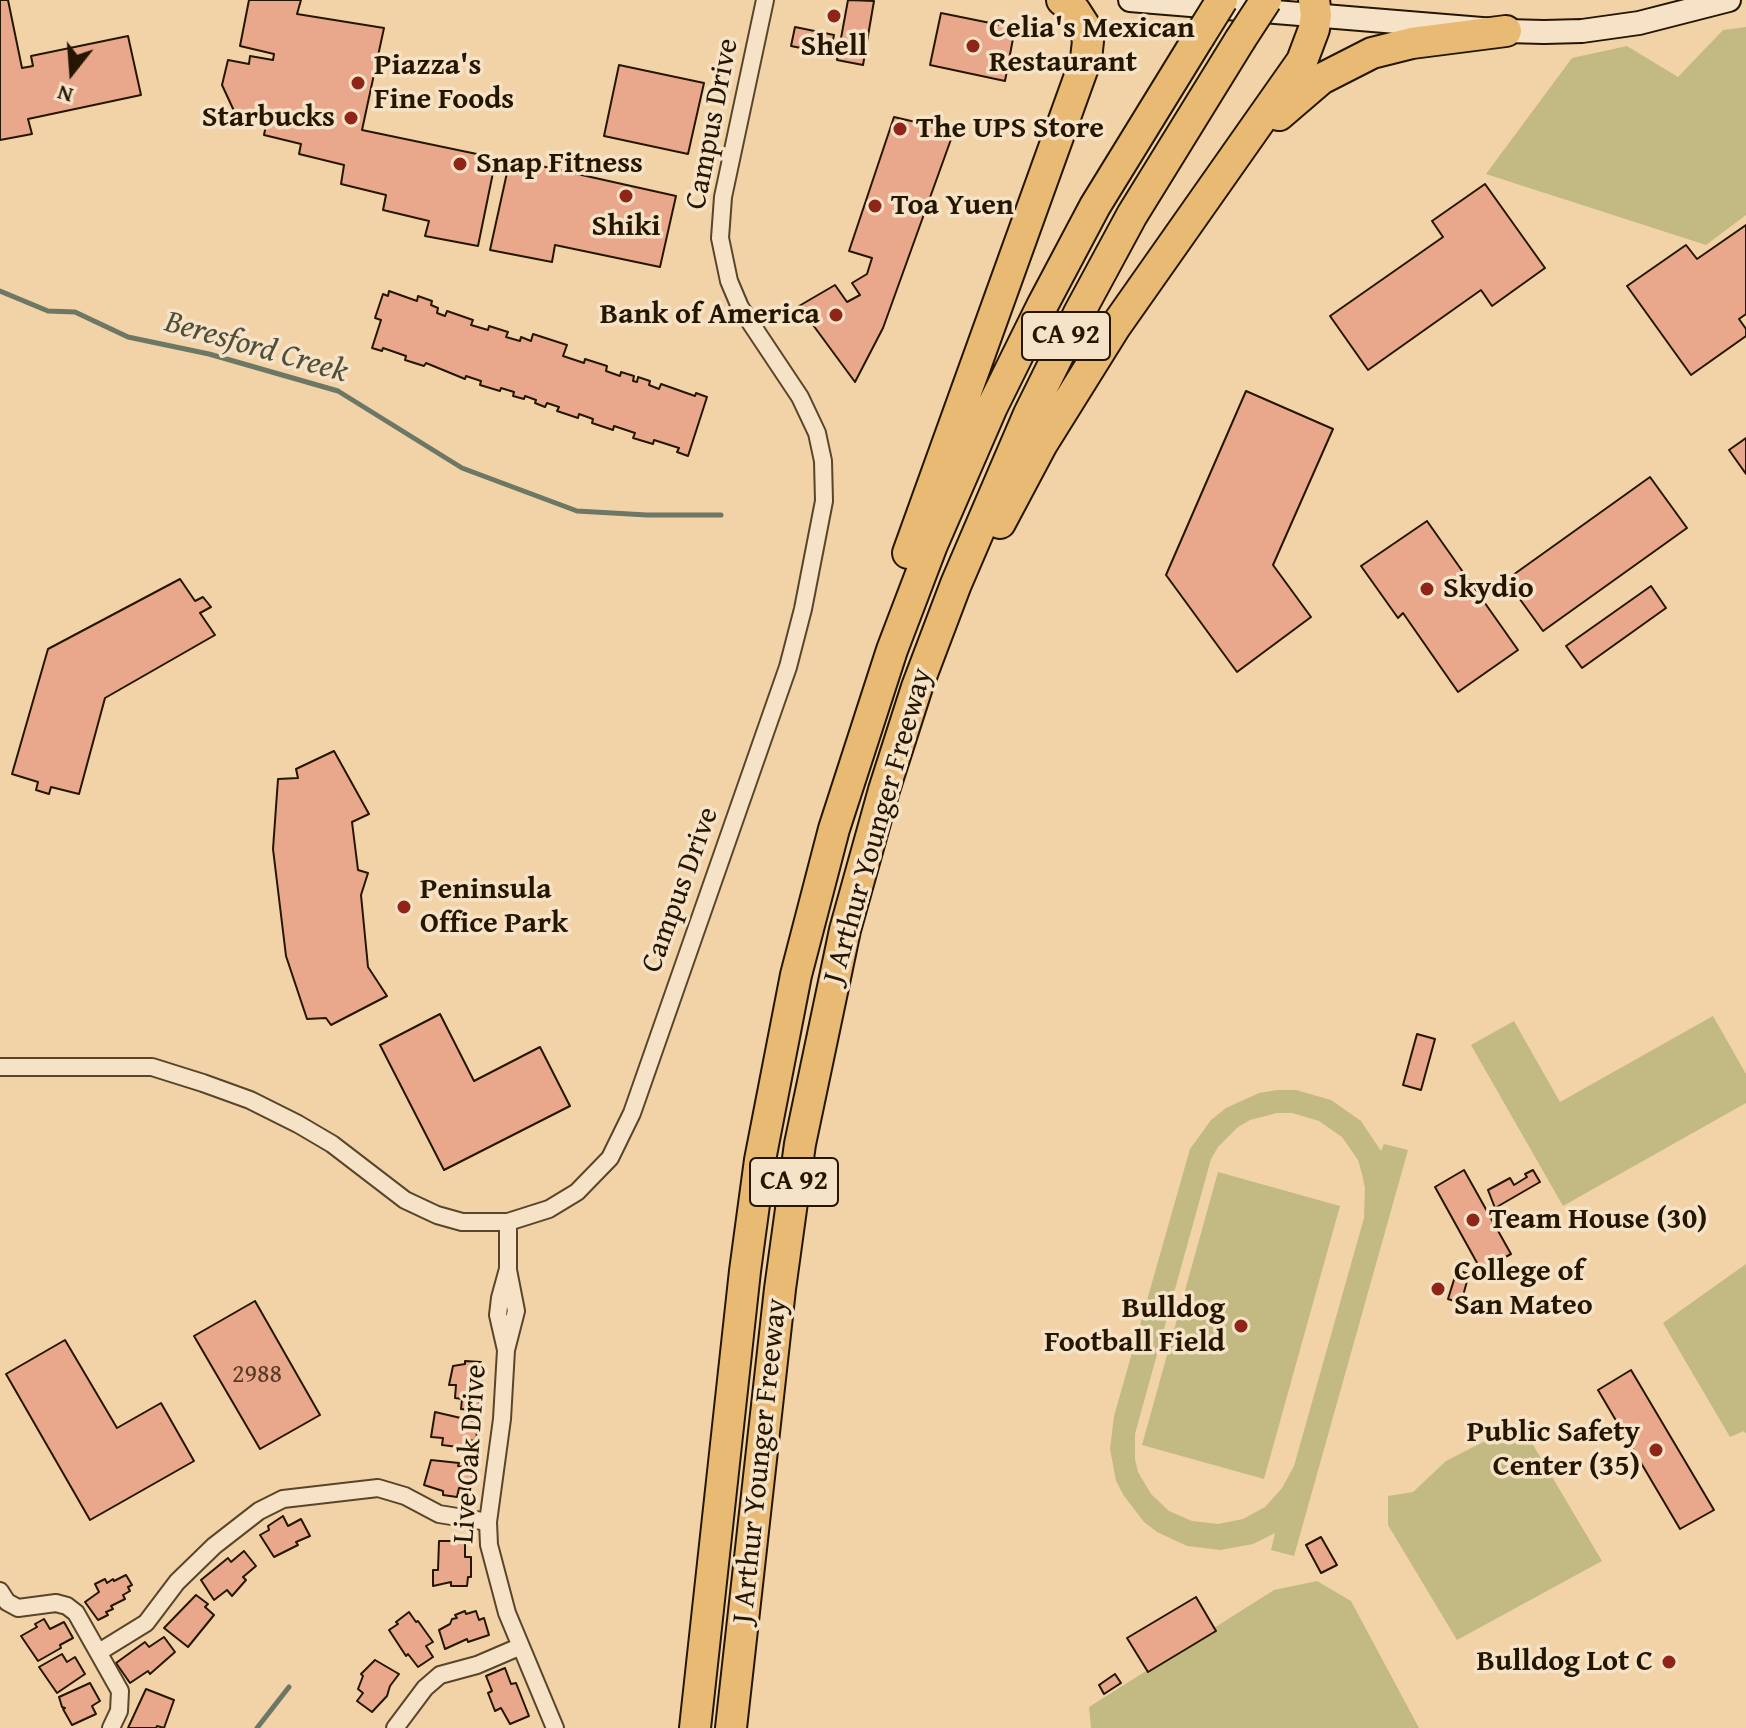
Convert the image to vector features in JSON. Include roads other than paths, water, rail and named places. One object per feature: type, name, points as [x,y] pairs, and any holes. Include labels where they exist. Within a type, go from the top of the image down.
[{"type":"highway","points":[[856,757],[884,633],[907,555],[1086,59],[1088,41],[1084,25],[1075,11],[1062,0]]},
{"type":"highway","points":[[1189,36],[1200,0]]},
{"type":"highway","name":"J Arthur Younger Freeway","points":[[695,1728],[745,1271],[767,1122],[805,938],[856,757],[892,650],[956,487],[1013,362],[1189,36],[1222,0]]},
{"type":"highway","name":"J Arthur Younger Freeway","points":[[731,1728],[784,1253],[804,1120],[854,896],[895,755],[930,651],[998,481],[1061,346],[1138,204],[1266,0]]},
{"type":"highway","points":[[930,651],[1061,413],[1137,295],[1302,61],[1312,39],[1321,5]]},
{"type":"highway","points":[[1232,160],[1309,88],[1347,64],[1399,45],[1506,31]]},
{"type":"main road","points":[[1130,0],[1321,5],[1506,31],[1582,31],[1619,26],[1729,0]]},
{"type":"street","name":"Campus Drive","points":[[0,1067],[152,1067],[250,1100],[298,1124],[332,1144],[394,1193],[419,1208],[462,1222],[508,1222],[549,1209],[577,1192],[602,1168],[625,1132],[779,696],[803,609],[824,501],[820,445],[814,425],[800,397],[740,307],[729,281],[720,238],[723,197],[765,0]]},
{"type":"street","name":"Live Oak Drive","points":[[508,1222],[508,1269],[516,1311],[506,1350],[500,1447],[488,1522],[489,1545],[497,1583],[519,1647],[535,1676],[555,1728]]},
{"type":"street","points":[[99,1652],[146,1623],[177,1582],[214,1546],[259,1511],[283,1499],[378,1488],[405,1496],[439,1514],[488,1522]]},
{"type":"street","points":[[0,1591],[7,1602],[18,1608],[51,1602],[71,1608],[120,1691],[119,1711],[111,1728]]},
{"type":"street","points":[[395,1728],[425,1688],[440,1675],[477,1665],[519,1647]]},
{"type":"waterway","name":"Beresford Creek","points":[[0,291],[48,311],[75,312],[128,337],[209,354],[338,391],[462,468],[577,511],[721,515]]},
{"type":"waterway","points":[[257,1728],[289,1687]]},
{"type":"place","name":"Shell","points":[[834,16]]},
{"type":"place","name":"Celia's Mexican Restaurant","points":[[973,46]]},
{"type":"place","name":"Piazza's Fine Foods","points":[[358,83]]},
{"type":"place","name":"Starbucks","points":[[351,118]]},
{"type":"place","name":"The UPS Store","points":[[900,129]]},
{"type":"place","name":"Snap Fitness","points":[[460,164]]},
{"type":"place","name":"Shiki","points":[[626,196]]},
{"type":"place","name":"Toa Yuen","points":[[875,206]]},
{"type":"place","name":"Bank of America","points":[[836,315]]},
{"type":"place","name":"Skydio","points":[[1427,589]]},
{"type":"place","name":"Peninsula Office Park","points":[[404,907]]},
{"type":"place","name":"Team House (30)","points":[[1473,1220]]},
{"type":"place","name":"College of San Mateo","points":[[1438,1289]]},
{"type":"place","name":"Bulldog Football Field","points":[[1241,1326]]},
{"type":"place","name":"Public Safety Center (35)","points":[[1656,1450]]},
{"type":"place","name":"Bulldog Lot C","points":[[1669,1662]]}]
